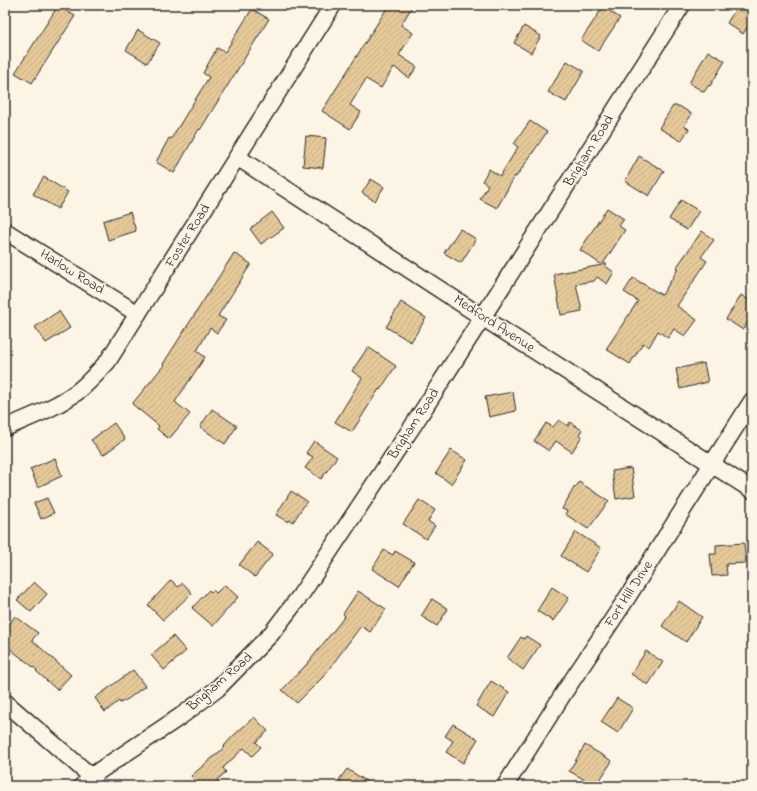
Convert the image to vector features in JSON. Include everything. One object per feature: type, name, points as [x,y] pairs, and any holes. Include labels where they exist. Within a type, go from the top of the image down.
[{"type":"street","name":"Foster Road","points":[[5,428],[63,401],[93,378],[108,361],[333,5]]},
{"type":"street","name":"Brigham Road","points":[[87,781],[181,716],[217,688],[271,634],[300,596],[418,418],[682,5]]},
{"type":"street","name":"Medford Avenue","points":[[237,157],[482,317],[752,490]]},
{"type":"street","name":"Harlow Road","points":[[5,231],[138,314]]},
{"type":"street","name":"Fort Hill Drive","points":[[505,786],[752,401]]},
{"type":"street","points":[[5,702],[87,781]]},
{"type":"building","points":[[389,5],[413,5],[401,25],[413,33],[399,55],[417,67],[409,78],[394,67],[381,88],[366,79],[350,105],[361,112],[350,129],[322,111]]},
{"type":"building","points":[[738,5],[752,5],[752,20],[743,34],[727,23]]},
{"type":"building","points":[[58,6],[75,16],[32,83],[15,73]]},
{"type":"building","points":[[603,7],[620,18],[598,51],[581,40]]},
{"type":"building","points":[[252,9],[269,19],[200,130],[199,129],[174,173],[156,162],[169,138],[171,139],[209,77],[203,73],[217,48],[225,52]]},
{"type":"building","points":[[524,26],[541,36],[531,53],[514,43]]},
{"type":"building","points":[[138,30],[160,43],[147,63],[126,50]]},
{"type":"building","points":[[708,51],[725,61],[710,86],[709,85],[704,92],[689,83]]},
{"type":"building","points":[[567,61],[584,71],[566,102],[548,92]]},
{"type":"building","points":[[673,106],[679,106],[692,114],[684,126],[689,129],[681,141],[659,128]]},
{"type":"building","points":[[530,121],[547,132],[516,177],[515,176],[497,208],[480,199],[488,185],[482,181],[489,169],[500,176],[518,147],[514,144]]},
{"type":"building","points":[[306,136],[326,138],[323,168],[303,166]]},
{"type":"building","points":[[639,156],[664,171],[649,196],[625,181]]},
{"type":"building","points":[[44,177],[68,192],[58,209],[33,194]]},
{"type":"building","points":[[371,179],[384,187],[375,201],[362,193]]},
{"type":"building","points":[[681,200],[699,211],[687,230],[669,219]]},
{"type":"building","points":[[607,208],[624,219],[619,226],[625,230],[603,264],[607,264],[605,266],[614,272],[607,284],[597,277],[594,281],[576,284],[582,311],[561,315],[554,274],[602,265],[580,250]]},
{"type":"building","points":[[130,212],[136,231],[108,240],[103,221]]},
{"type":"building","points":[[272,212],[284,228],[261,244],[250,229]]},
{"type":"building","points":[[460,229],[476,239],[461,263],[444,253]]},
{"type":"building","points":[[702,231],[714,240],[701,257],[707,261],[677,306],[697,320],[685,336],[674,329],[668,338],[658,331],[649,347],[643,343],[630,364],[606,349],[638,301],[624,292],[633,278],[662,295],[678,269],[676,268]]},
{"type":"building","points":[[234,253],[251,264],[218,316],[226,320],[217,333],[210,328],[197,351],[205,357],[175,402],[190,414],[169,439],[157,429],[159,426],[132,404],[164,365],[163,364]]},
{"type":"building","points":[[741,295],[752,302],[752,316],[743,330],[726,319]]},
{"type":"building","points":[[401,302],[426,318],[411,342],[386,327]]},
{"type":"building","points":[[59,311],[70,328],[46,343],[35,327]]},
{"type":"building","points":[[368,347],[396,366],[380,390],[379,389],[352,432],[335,422],[362,378],[352,371]]},
{"type":"building","points":[[704,363],[708,382],[680,389],[676,369]]},
{"type":"building","points":[[513,392],[516,411],[489,417],[485,397]]},
{"type":"building","points":[[212,409],[237,426],[225,444],[200,427]]},
{"type":"building","points":[[559,420],[568,426],[570,422],[582,430],[579,434],[582,436],[572,452],[556,441],[549,451],[534,441],[546,423],[553,427]]},
{"type":"building","points":[[114,423],[125,439],[103,455],[91,440]]},
{"type":"building","points":[[314,441],[337,457],[321,479],[305,468],[313,457],[306,453]]},
{"type":"building","points":[[451,450],[467,460],[451,484],[436,473]]},
{"type":"building","points":[[55,458],[62,476],[38,487],[30,469]]},
{"type":"building","points":[[631,468],[635,496],[616,499],[612,471]]},
{"type":"building","points":[[579,482],[609,501],[588,529],[565,514],[567,511],[562,509],[575,486],[576,487]]},
{"type":"building","points":[[291,491],[307,501],[293,522],[289,520],[288,522],[276,515]]},
{"type":"building","points":[[47,498],[54,513],[41,519],[34,503]]},
{"type":"building","points":[[419,500],[435,510],[428,521],[435,526],[426,539],[403,524]]},
{"type":"building","points":[[576,532],[601,548],[586,572],[561,556]]},
{"type":"building","points":[[257,542],[273,554],[255,577],[239,565]]},
{"type":"building","points":[[744,543],[746,563],[726,564],[727,575],[712,576],[710,554],[716,554],[716,545]]},
{"type":"building","points":[[384,550],[393,555],[395,551],[414,562],[399,586],[372,569]]},
{"type":"building","points":[[171,580],[178,587],[183,583],[192,593],[163,620],[148,605]]},
{"type":"building","points":[[34,582],[47,594],[31,612],[17,600]]},
{"type":"building","points":[[225,585],[238,597],[213,626],[192,608],[209,590],[211,592],[213,590],[216,593]]},
{"type":"building","points":[[552,587],[569,598],[553,621],[537,611]]},
{"type":"building","points":[[358,591],[386,609],[370,632],[361,626],[323,677],[297,703],[282,690],[308,663],[345,616],[343,614]]},
{"type":"building","points":[[432,599],[448,609],[437,626],[421,616]]},
{"type":"building","points":[[679,601],[702,617],[686,642],[662,626]]},
{"type":"building","points":[[15,616],[38,633],[32,640],[71,675],[57,690],[36,671],[37,670],[5,645],[5,630]]},
{"type":"building","points":[[173,636],[186,651],[164,670],[151,655]]},
{"type":"building","points":[[526,636],[540,645],[523,670],[507,658],[521,637],[524,639]]},
{"type":"building","points":[[646,651],[663,662],[648,685],[631,674]]},
{"type":"building","points":[[133,670],[145,686],[128,699],[120,703],[119,701],[105,712],[95,698]]},
{"type":"building","points":[[491,681],[509,692],[494,717],[476,706]]},
{"type":"building","points":[[617,698],[633,708],[618,733],[601,722]]},
{"type":"building","points":[[254,717],[268,731],[256,742],[261,747],[252,756],[244,748],[223,768],[226,772],[217,780],[222,786],[200,786],[191,776],[225,747],[224,746],[233,736]]},
{"type":"building","points":[[453,724],[478,739],[463,763],[446,752],[453,741],[445,736]]},
{"type":"building","points":[[585,745],[612,761],[596,786],[569,771]]},
{"type":"building","points":[[347,769],[374,786],[348,786],[339,780]]}]
